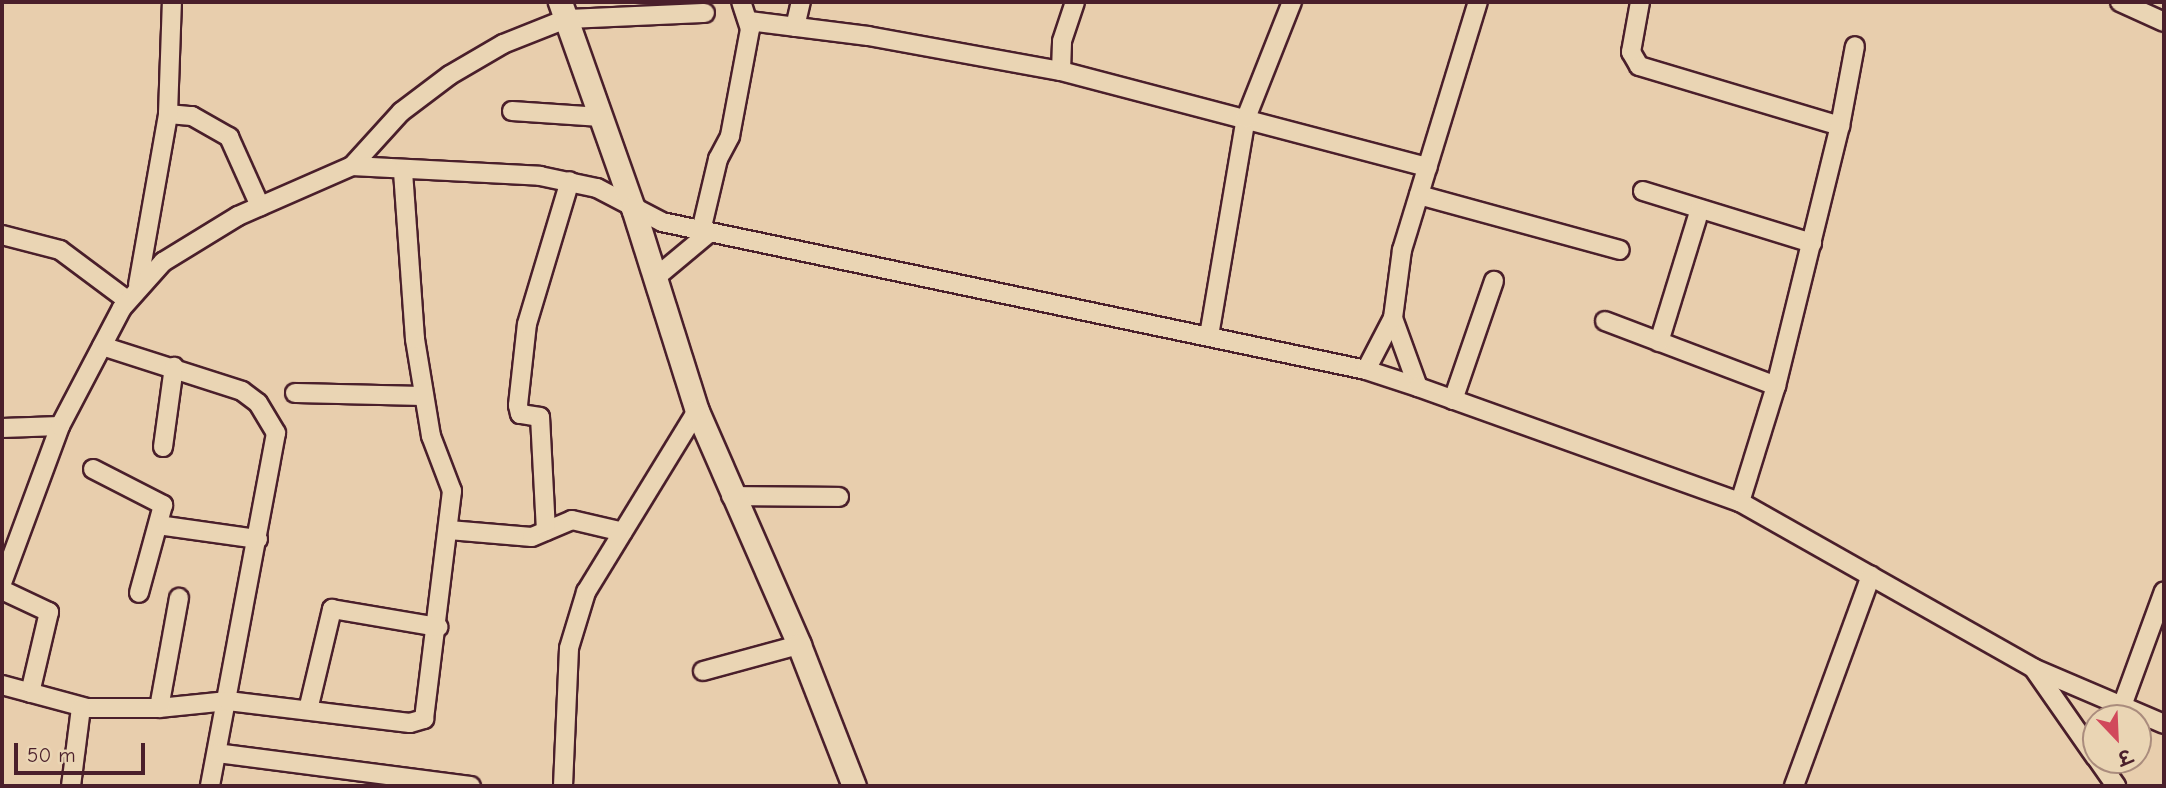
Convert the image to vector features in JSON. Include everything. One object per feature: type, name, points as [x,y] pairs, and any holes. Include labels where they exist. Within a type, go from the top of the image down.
[{"type":"street","points":[[138,285],[168,114],[172,2]]},
{"type":"street","points":[[655,278],[705,232],[718,159],[730,136],[749,21],[741,2]]},
{"type":"street","points":[[794,27],[801,2]]},
{"type":"street","points":[[1061,71],[1062,41],[1075,2]]},
{"type":"street","points":[[1209,336],[1246,118],[1292,2]]},
{"type":"street","points":[[1366,370],[1394,318],[1402,250],[1478,2]]},
{"type":"street","points":[[1640,2],[1631,52],[1639,66],[1840,126]]},
{"type":"street","points":[[2120,2],[2140,6],[2164,22]]},
{"type":"street","points":[[2,583],[60,426],[127,300],[138,285],[163,262],[260,206],[352,166],[401,112],[450,75],[563,11],[705,13]]},
{"type":"street","points":[[563,11],[633,208],[697,411],[731,496],[799,645],[854,786]]},
{"type":"street","points":[[749,21],[1061,71],[1428,167]]},
{"type":"street","points":[[1740,502],[1776,386],[1840,126],[1855,46]]},
{"type":"street","points":[[512,111],[601,117]]},
{"type":"street","points":[[168,114],[192,116],[229,137],[260,206]]},
{"type":"street","points":[[352,166],[570,181],[612,194],[662,222],[1366,370],[1740,502],[2033,668],[2117,704]]},
{"type":"street","points":[[2,685],[81,708],[159,708],[228,701],[410,723],[424,719],[449,530],[449,479],[431,436],[424,396],[407,277],[403,170]]},
{"type":"street","points":[[546,531],[540,417],[520,414],[518,405],[527,324],[570,181]]},
{"type":"street","points":[[1643,191],[1812,243]]},
{"type":"street","points":[[1419,195],[1620,250]]},
{"type":"street","points":[[1659,342],[1700,209]]},
{"type":"street","points":[[2,234],[60,250],[127,300]]},
{"type":"street","points":[[1453,400],[1494,281]]},
{"type":"street","points":[[1394,318],[1418,387]]},
{"type":"street","points":[[1605,321],[1776,386]]},
{"type":"street","points":[[102,346],[242,391],[258,402],[271,422],[276,447],[210,786]]},
{"type":"street","points":[[163,447],[174,368]]},
{"type":"street","points":[[295,393],[424,396]]},
{"type":"street","points":[[563,786],[569,648],[586,592],[697,411]]},
{"type":"street","points":[[2,428],[60,426]]},
{"type":"street","points":[[93,469],[160,501],[158,525],[139,593]]},
{"type":"street","points":[[731,496],[839,497]]},
{"type":"street","points":[[449,530],[532,537],[572,520],[623,532]]},
{"type":"street","points":[[158,525],[258,540]]},
{"type":"street","points":[[1794,786],[1871,576]]},
{"type":"street","points":[[2,590],[49,611],[30,693]]},
{"type":"street","points":[[2123,704],[2164,591]]},
{"type":"street","points":[[159,708],[179,598]]},
{"type":"street","points":[[308,710],[332,609],[438,627]]},
{"type":"street","points":[[703,671],[799,645]]},
{"type":"street","points":[[2033,668],[2082,738]]},
{"type":"street","points":[[71,786],[81,708]]},
{"type":"street","points":[[217,753],[471,786]]}]
